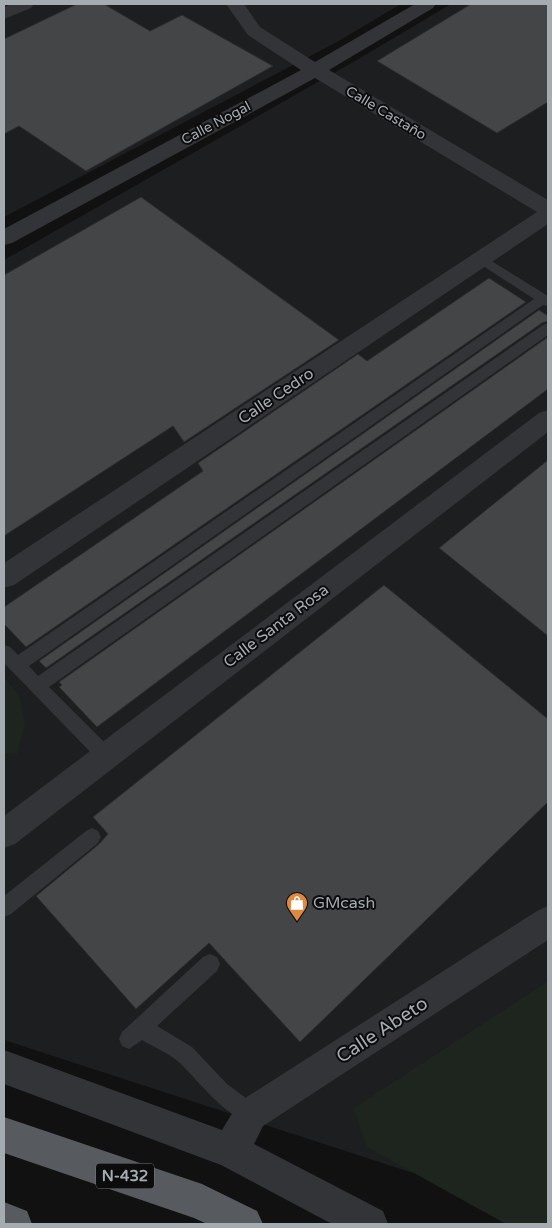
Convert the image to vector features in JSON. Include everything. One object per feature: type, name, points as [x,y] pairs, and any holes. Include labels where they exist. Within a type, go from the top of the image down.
[{"type":"highway","name":"N-432","points":[[4,1135],[202,1202],[244,1224]]},
{"type":"highway","points":[[4,1220],[14,1224]]},
{"type":"street","points":[[4,14],[25,4]]},
{"type":"street","name":"Calle Castaño","points":[[235,4],[254,31],[315,70],[548,209]]},
{"type":"street","name":"Calle Nogal","points":[[4,238],[315,70],[426,4]]},
{"type":"street","name":"Calle Cedro","points":[[4,577],[548,214]]},
{"type":"street","name":"Calle Santa Rosa","points":[[4,834],[548,419]]},
{"type":"street","name":"Calle Abeto","points":[[230,1151],[251,1114],[548,922]]},
{"type":"street","points":[[4,1067],[230,1151],[370,1224]]},
{"type":"lane","points":[[17,665],[546,300],[482,259]]},
{"type":"lane","points":[[37,686],[548,328]]},
{"type":"lane","points":[[4,652],[106,756]]},
{"type":"lane","points":[[4,908],[92,837]]},
{"type":"lane","points":[[210,964],[135,1034],[185,1054],[220,1091],[251,1114]]},
{"type":"shaded area","points":[[4,4],[401,4],[337,42],[4,217]]},
{"type":"shaded area","points":[[451,4],[548,4],[548,1079],[413,1173],[4,1040],[4,260],[355,61]]},
{"type":"shaded area","points":[[4,677],[20,697],[25,725],[17,754],[4,753]]},
{"type":"shaded area","points":[[548,981],[548,1224],[506,1224],[367,1147],[354,1108]]},
{"type":"building","points":[[77,4],[104,4],[150,31],[182,15],[273,66],[86,171],[19,126],[4,134],[4,39]]},
{"type":"building","points":[[471,4],[548,4],[548,102],[497,133],[377,61]]},
{"type":"building","points":[[141,197],[339,340],[184,442],[173,426],[4,536],[4,275]]},
{"type":"building","points":[[489,278],[526,302],[26,647],[4,624],[4,607],[203,471],[198,463],[358,354],[367,361]]},
{"type":"building","points":[[539,310],[548,316],[548,321],[542,323],[46,668],[39,661]]},
{"type":"building","points":[[548,337],[548,389],[97,727],[59,687],[62,685],[59,682]]},
{"type":"building","points":[[548,460],[548,636],[439,548]]},
{"type":"building","points":[[384,585],[548,719],[548,802],[300,1042],[209,943],[136,1009],[36,896],[99,844],[108,834],[93,817]]},
{"type":"place","name":"GMcash","points":[[297,922]]}]
